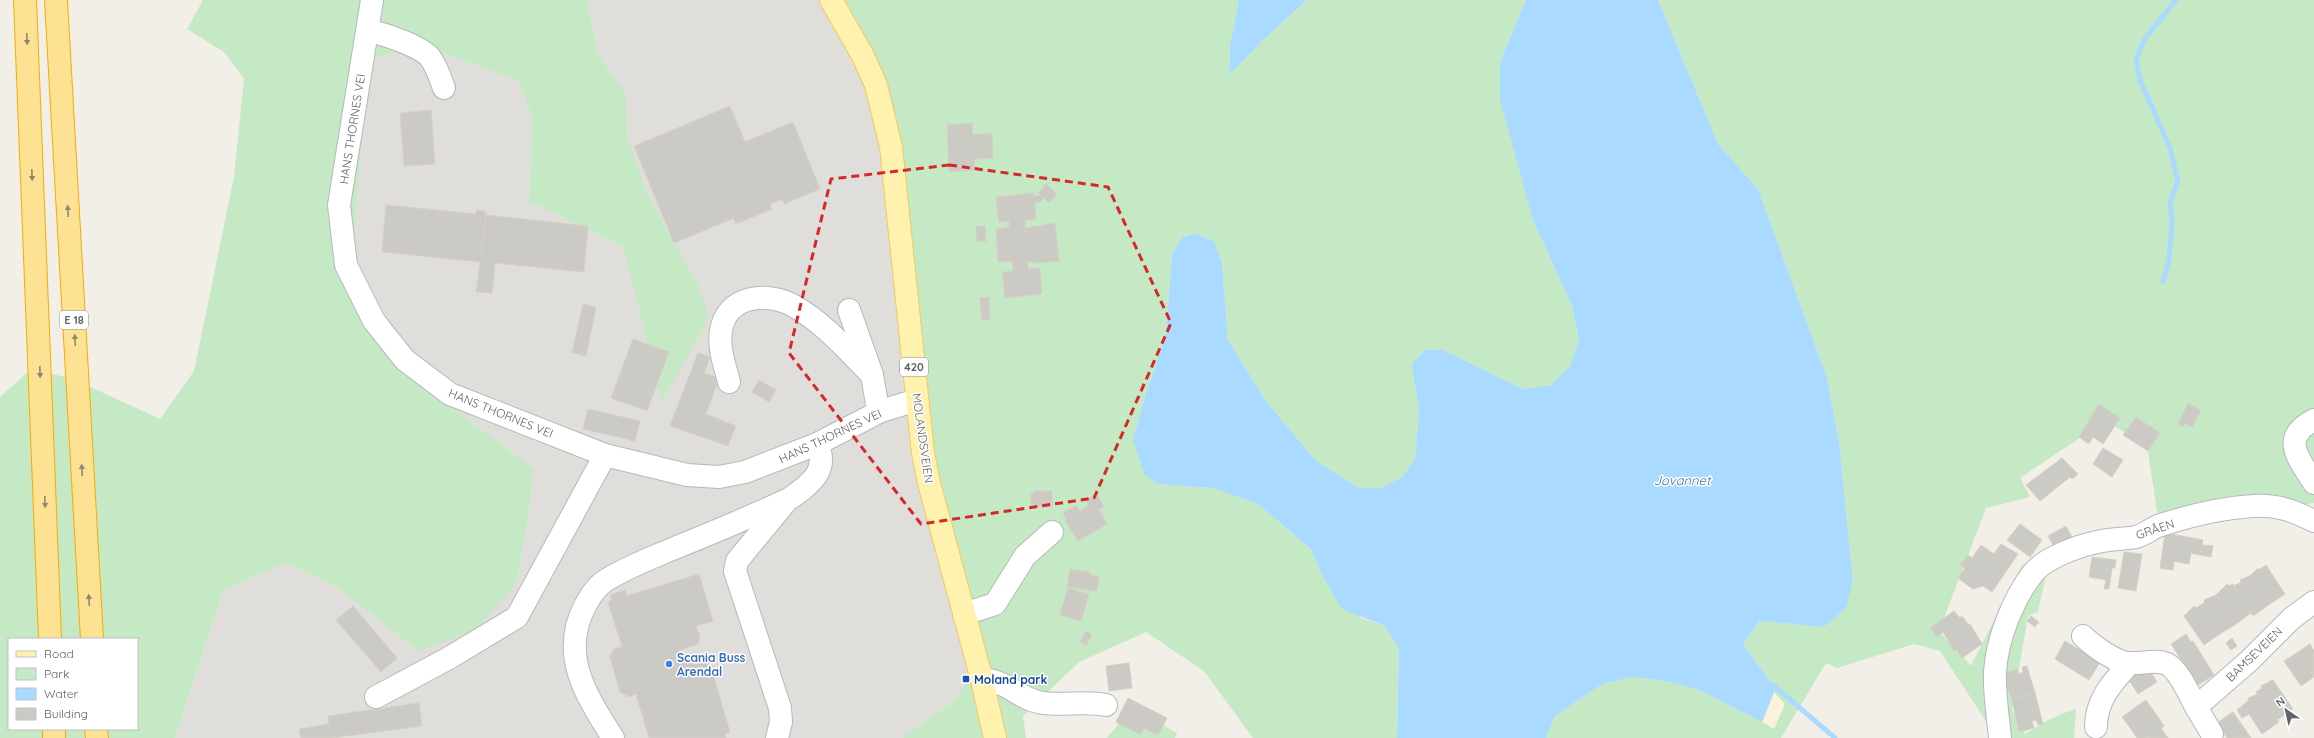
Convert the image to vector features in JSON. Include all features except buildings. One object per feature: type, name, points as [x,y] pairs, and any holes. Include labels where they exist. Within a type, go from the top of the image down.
[{"type":"highway","points":[[25,0],[50,638]]},
{"type":"highway","name":"E 18","points":[[56,0],[92,638]]},
{"type":"main road","name":"MOLANDSVEIEN","points":[[831,0],[862,56],[882,106],[891,147],[917,400],[929,483],[982,680],[995,738]]},
{"type":"street","name":"HANS THORNES VEI","points":[[372,0],[339,205],[346,265],[374,321],[405,360],[450,394],[606,455],[687,475],[719,477],[745,472],[817,444],[881,411],[917,400]]},
{"type":"street","points":[[368,32],[375,32],[418,48],[431,58],[444,88]]},
{"type":"street","points":[[729,382],[721,348],[721,331],[726,317],[734,306],[744,300],[764,297],[779,300],[794,306],[818,323],[872,375]]},
{"type":"street","points":[[849,310],[872,375],[877,404],[881,411]]},
{"type":"street","points":[[2314,420],[2305,425],[2296,434],[2294,443],[2296,455],[2314,483]]},
{"type":"street","points":[[613,738],[590,701],[578,671],[574,649],[575,632],[593,592],[607,579],[644,561],[789,499],[809,485],[818,474],[821,464],[820,450],[817,444]]},
{"type":"street","points":[[376,697],[449,658],[518,617],[606,455]]},
{"type":"street","points":[[777,738],[781,722],[780,708],[735,571],[737,561],[752,541],[789,499]]},
{"type":"street","name":"GRÅEN","points":[[2000,738],[1995,670],[2000,646],[2017,601],[2033,573],[2046,562],[2097,542],[2138,536],[2158,526],[2223,510],[2254,506],[2273,506],[2292,510],[2314,521]]},
{"type":"street","points":[[964,614],[995,604],[1025,556],[1052,532]]},
{"type":"street","name":"BAMSEVEIEN","points":[[2196,707],[2249,661],[2292,618],[2314,602]]},
{"type":"street","points":[[2083,636],[2101,651],[2129,664],[2156,662],[2168,664],[2184,685],[2212,734]]},
{"type":"street","points":[[2096,727],[2096,715],[2102,697],[2129,664]]},
{"type":"street","points":[[982,680],[991,679],[1025,698],[1039,702],[1096,703],[1106,705]]},
{"type":"highlighted area","points":[[949,165],[1108,187],[1171,323],[1094,498],[921,524],[789,353],[831,179]]},
{"type":"shaded area","name":"Moland park","points":[[587,0],[834,0],[876,84],[974,672],[955,700],[902,738],[175,738],[223,590],[286,563],[337,587],[418,651],[516,584],[528,520],[534,469],[456,410],[384,341],[353,259],[360,158],[373,58],[424,46],[519,81],[532,118],[529,201],[623,247],[662,401],[699,286],[650,200],[627,135],[625,95],[598,55]]},
{"type":"green space","points":[[203,0],[587,0],[598,55],[626,95],[627,135],[650,200],[699,286],[709,319],[662,401],[623,247],[529,201],[532,118],[519,81],[424,46],[373,58],[360,158],[353,259],[384,341],[456,410],[534,469],[528,520],[516,584],[473,632],[418,651],[337,587],[286,563],[223,590],[175,738],[0,738],[0,397],[30,370],[71,378],[160,419],[194,371],[234,177],[244,79],[224,52],[187,29]]},
{"type":"green space","points":[[834,0],[1239,0],[1230,46],[1229,75],[1265,38],[1307,0],[1526,0],[1500,62],[1533,220],[1572,306],[1579,339],[1570,366],[1551,385],[1523,389],[1443,350],[1413,364],[1419,410],[1415,459],[1402,477],[1382,488],[1359,488],[1316,461],[1266,401],[1228,340],[1222,263],[1214,241],[1196,234],[1183,237],[1172,253],[1166,336],[1146,393],[1133,439],[1158,484],[1213,488],[1258,504],[1311,549],[1321,573],[1361,618],[1385,626],[1399,647],[1397,738],[1253,738],[1204,671],[1146,632],[1079,662],[1023,716],[1026,738],[902,738],[955,700],[974,672],[916,371],[894,165]]},
{"type":"green space","points":[[1658,0],[2314,0],[2314,503],[2261,508],[2159,524],[2147,445],[2105,421],[2020,478],[2030,497],[1986,508],[1939,631],[1971,666],[2022,565],[2059,551],[2045,579],[2038,612],[2028,616],[2012,710],[2025,734],[2046,721],[2076,708],[2074,738],[1997,738],[1940,651],[1914,644],[1837,668],[1826,663],[1781,738],[1546,738],[1555,716],[1602,684],[1631,677],[1666,681],[1699,690],[1762,722],[1773,685],[1743,644],[1759,621],[1825,627],[1853,582],[1839,442],[1827,378],[1758,189],[1718,144]]},
{"type":"green space","points":[[1132,708],[1177,733],[1175,738],[1107,738]]},
{"type":"sand","points":[[1774,692],[1785,704],[1774,729],[1762,722]]},
{"type":"water","points":[[1239,0],[1307,0],[1265,38],[1229,75],[1230,46]]},
{"type":"water","name":"Jovannet","points":[[1526,0],[1658,0],[1718,144],[1758,189],[1827,378],[1839,442],[1853,582],[1846,608],[1824,627],[1759,621],[1743,644],[1773,685],[1774,692],[1762,722],[1699,690],[1666,681],[1631,677],[1602,684],[1555,716],[1546,738],[1397,738],[1399,648],[1385,626],[1342,609],[1321,573],[1311,549],[1258,504],[1213,488],[1158,484],[1145,475],[1133,439],[1146,393],[1166,336],[1172,253],[1183,237],[1196,234],[1214,241],[1222,263],[1228,340],[1266,401],[1316,461],[1359,488],[1382,488],[1402,477],[1415,459],[1419,410],[1412,364],[1425,350],[1443,350],[1523,389],[1551,385],[1570,366],[1579,339],[1572,306],[1533,220],[1500,99],[1500,62]]},
{"type":"waterway","points":[[2163,282],[2169,260],[2172,220],[2170,202],[2178,182],[2170,148],[2140,80],[2136,60],[2144,40],[2176,0]]},
{"type":"waterway","points":[[1773,685],[1835,738]]},
{"type":"place","name":"Scania Buss Arendal","points":[[669,664]]},
{"type":"place","name":"Moland park","points":[[966,679]]}]
